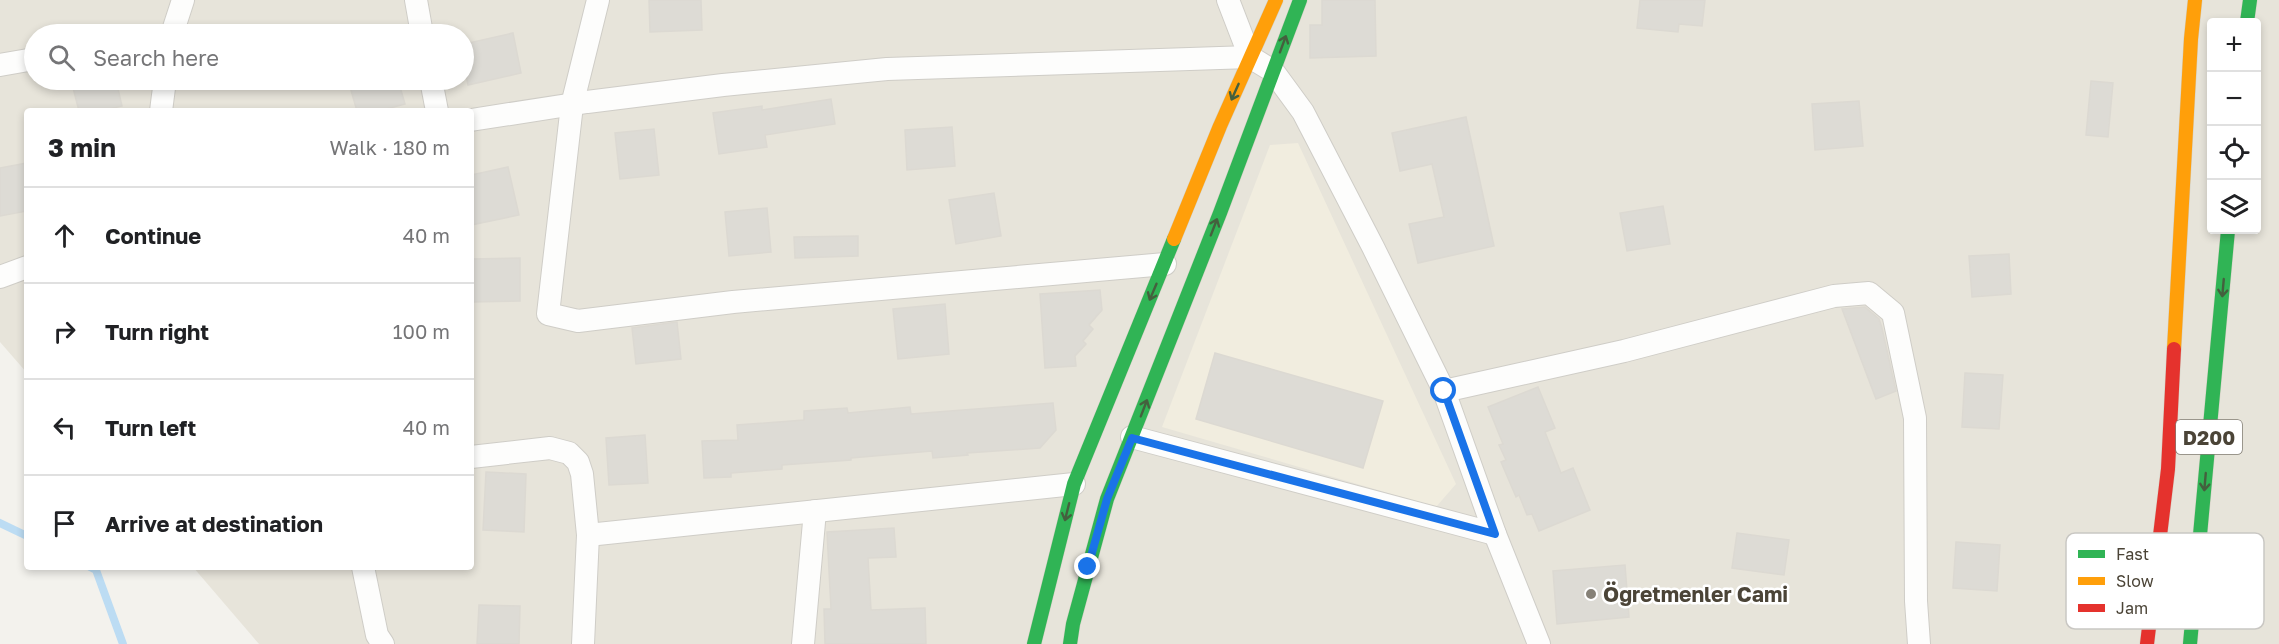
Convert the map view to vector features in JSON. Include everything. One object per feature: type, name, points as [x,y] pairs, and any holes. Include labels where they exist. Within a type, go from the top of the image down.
[{"type":"main road","points":[[1034,644],[1074,484],[1220,126],[1276,0]]},
{"type":"main road","points":[[1070,644],[1073,624],[1107,499],[1300,0]]},
{"type":"main road","points":[[2161,533],[2169,469],[2191,39],[2195,0]]},
{"type":"main road","points":[[2248,18],[2250,0]]},
{"type":"main road","name":"D200","points":[[2200,533],[2228,234]]},
{"type":"main road","points":[[2147,644],[2149,629]]},
{"type":"main road","name":"D200","points":[[2190,644],[2191,629]]},
{"type":"street","points":[[175,24],[183,0]]},
{"type":"street","points":[[416,0],[420,24]]},
{"type":"street","points":[[598,0],[572,105],[548,314],[578,321],[733,302],[1165,264]]},
{"type":"street","points":[[1228,0],[1250,57]]},
{"type":"street","points":[[474,120],[723,85],[887,69],[1250,57],[1274,71],[1302,112],[1373,247],[1444,391],[1495,534],[1539,644]]},
{"type":"street","points":[[0,65],[24,61]]},
{"type":"street","points":[[161,108],[164,90]]},
{"type":"street","points":[[433,90],[436,108]]},
{"type":"street","points":[[0,277],[24,268]]},
{"type":"street","points":[[1444,391],[1624,351],[1834,296],[1869,293],[1893,313],[1915,418],[1916,601],[1919,644]]},
{"type":"street","points":[[1132,438],[1495,534]]},
{"type":"street","points":[[474,457],[550,448],[569,453],[578,462],[582,474],[588,535],[583,644]]},
{"type":"street","points":[[588,535],[1074,484]]},
{"type":"street","points":[[803,644],[814,511]]},
{"type":"street","points":[[364,570],[376,635],[383,644]]},
{"type":"shaded area","points":[[0,0],[2279,0],[2279,644],[259,644],[196,570],[474,570],[474,108],[24,108],[24,370],[0,342]]},
{"type":"shaded area","points":[[1298,143],[1456,484],[1436,507],[1162,427],[1270,145]]},
{"type":"building","points":[[649,0],[701,0],[702,30],[650,32]]},
{"type":"building","points":[[1322,0],[1375,0],[1376,56],[1310,58],[1310,25],[1322,25]]},
{"type":"building","points":[[1640,0],[1705,0],[1702,26],[1679,24],[1678,32],[1637,28]]},
{"type":"building","points":[[513,33],[521,73],[474,84],[474,42]]},
{"type":"building","points":[[2091,81],[2113,83],[2108,137],[2086,135]]},
{"type":"building","points":[[74,90],[118,90],[122,106],[78,108]]},
{"type":"building","points":[[351,90],[401,90],[405,104],[390,108],[356,108]]},
{"type":"building","points":[[831,99],[835,124],[765,135],[767,147],[719,154],[713,113],[762,106],[762,110]]},
{"type":"building","points":[[1859,101],[1863,146],[1815,150],[1812,104]]},
{"type":"building","points":[[1466,117],[1494,246],[1418,263],[1409,224],[1444,217],[1432,164],[1400,171],[1392,133]]},
{"type":"building","points":[[952,127],[955,166],[907,170],[905,130]]},
{"type":"building","points":[[654,129],[659,175],[620,179],[615,133]]},
{"type":"building","points":[[24,164],[24,212],[0,216],[0,168]]},
{"type":"building","points":[[508,167],[519,215],[474,224],[474,174]]},
{"type":"building","points":[[994,193],[1001,236],[956,244],[949,200]]},
{"type":"building","points":[[1663,206],[1670,244],[1627,251],[1620,213]]},
{"type":"building","points":[[767,208],[771,252],[729,256],[725,212]]},
{"type":"building","points":[[858,236],[858,256],[795,258],[794,237]]},
{"type":"building","points":[[2009,254],[2011,294],[1972,297],[1969,256]]},
{"type":"building","points":[[520,258],[520,301],[474,302],[474,259]]},
{"type":"building","points":[[1100,290],[1102,310],[1089,325],[1093,329],[1083,341],[1086,344],[1075,356],[1076,366],[1045,368],[1040,294]]},
{"type":"building","points":[[945,304],[949,354],[898,359],[893,309]]},
{"type":"building","points":[[1865,307],[1879,319],[1896,391],[1876,399],[1842,309]]},
{"type":"building","points":[[677,322],[681,359],[636,364],[632,328]]},
{"type":"building","points":[[1215,353],[1383,401],[1363,468],[1196,419]]},
{"type":"building","points":[[1965,373],[2003,375],[1999,429],[1962,427]]},
{"type":"building","points":[[1538,387],[1555,428],[1545,432],[1561,473],[1573,468],[1590,510],[1539,531],[1532,514],[1527,515],[1519,495],[1516,497],[1501,462],[1506,460],[1499,445],[1503,444],[1488,407]]},
{"type":"building","points":[[1053,403],[1056,430],[1040,448],[967,453],[968,455],[933,458],[932,451],[851,458],[851,460],[782,465],[782,469],[731,473],[731,477],[704,478],[702,441],[738,440],[737,425],[804,420],[804,411],[847,408],[848,413],[910,407],[911,414]]},
{"type":"building","points":[[645,435],[648,483],[609,485],[606,438]]},
{"type":"building","points":[[486,472],[526,474],[524,532],[483,530]]},
{"type":"building","points":[[894,528],[896,557],[868,558],[871,610],[925,608],[926,644],[825,644],[824,609],[831,609],[827,532]]},
{"type":"building","points":[[1737,533],[1789,540],[1784,575],[1732,568]]},
{"type":"building","points":[[1956,542],[2000,545],[1997,591],[1953,588]]},
{"type":"building","name":"Öğretmenler Cami","points":[[1625,565],[1629,617],[1557,624],[1553,571]]},
{"type":"building","points":[[479,605],[520,606],[519,644],[477,644]]},
{"type":"waterway","points":[[0,523],[24,535]]},
{"type":"waterway","points":[[96,570],[123,644]]},
{"type":"traffic: fast","points":[[1070,644],[1073,624],[1107,499],[1220,213],[1300,0]]},
{"type":"traffic: fast","points":[[2248,18],[2250,0]]},
{"type":"traffic: fast","points":[[2200,533],[2228,234]]},
{"type":"traffic: fast","points":[[1034,644],[1074,484],[1174,239]]},
{"type":"traffic: fast","points":[[2190,644],[2191,629]]},
{"type":"traffic: slow","points":[[1174,239],[1220,126],[1276,0]]},
{"type":"traffic: slow","points":[[2174,349],[2195,0]]},
{"type":"traffic: jam","points":[[2160,533],[2168,469],[2174,349]]},
{"type":"traffic: jam","points":[[2147,644],[2149,629]]},
{"type":"place","name":"Öğretmenler Cami","points":[[1591,594]]},
{"type":"route","points":[[1088,567],[1107,499],[1132,438],[1495,534],[1444,391]]}]
